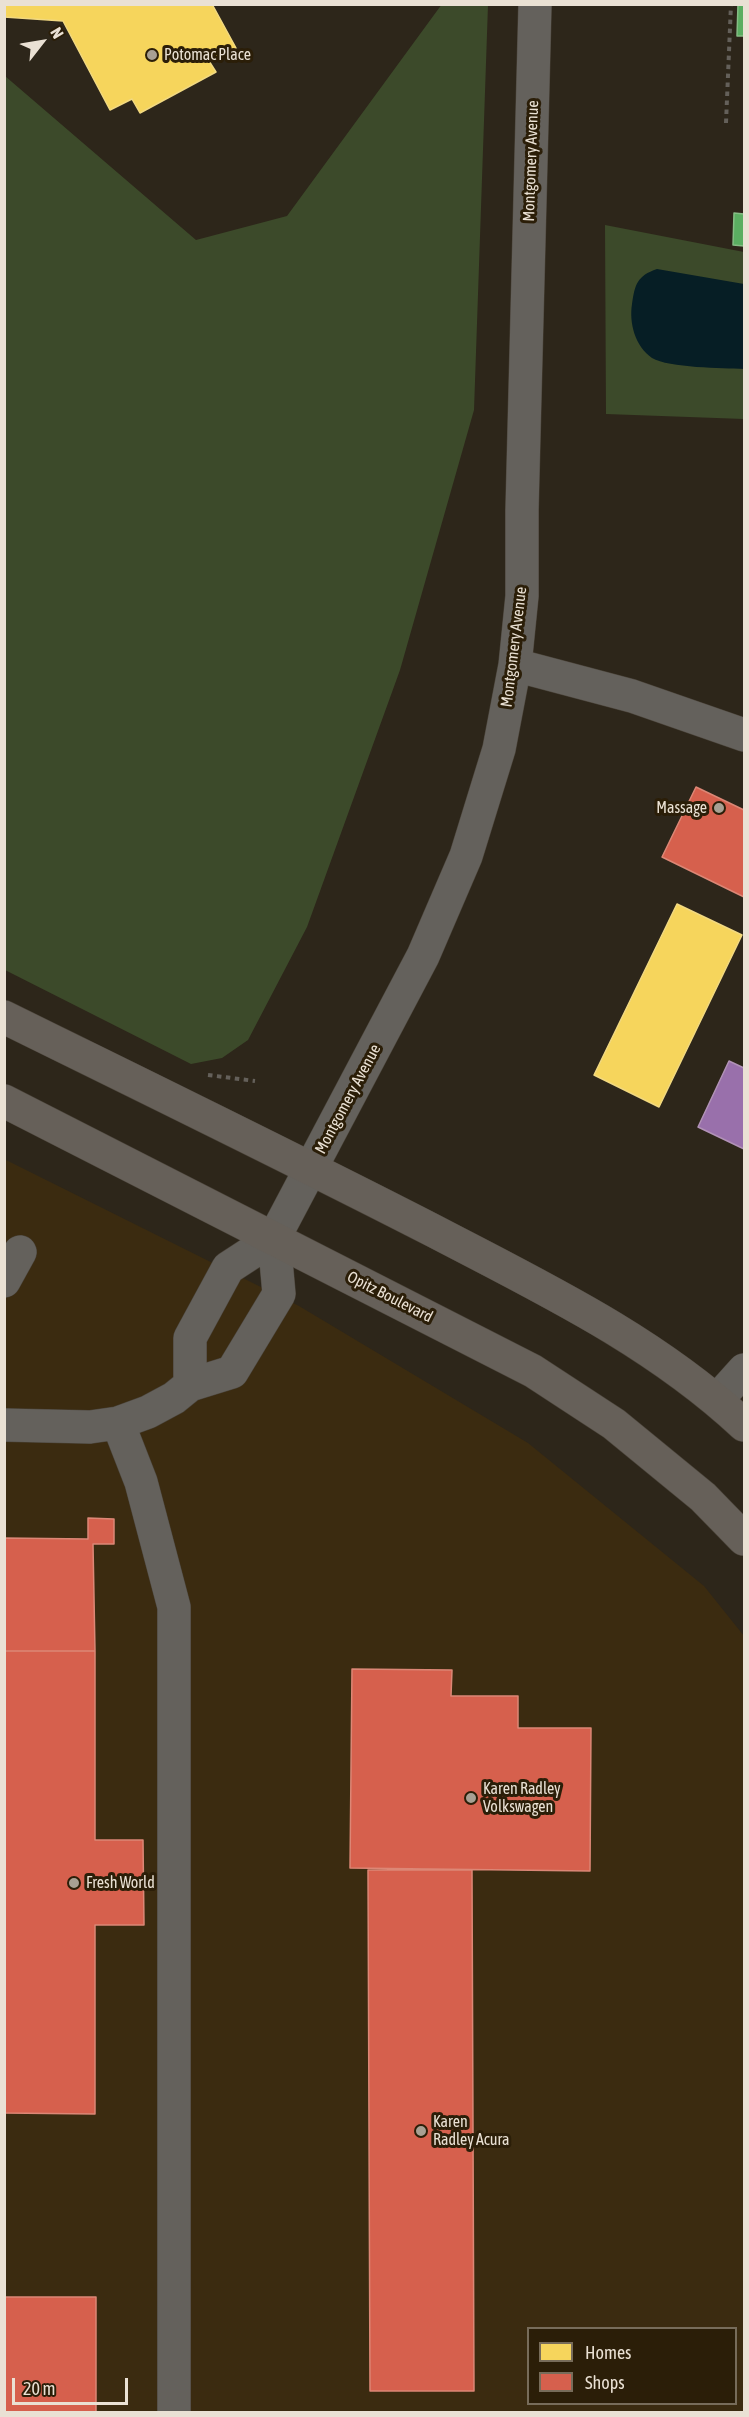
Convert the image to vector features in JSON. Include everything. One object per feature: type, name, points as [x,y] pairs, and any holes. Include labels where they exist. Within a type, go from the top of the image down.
[{"type":"main road","points":[[4,1017],[311,1168],[587,1310],[674,1367],[717,1400],[744,1425]]},
{"type":"main road","name":"Opitz Boulevard","points":[[4,1101],[533,1371],[614,1424],[702,1497],[744,1539]]},
{"type":"street","name":"Montgomery Avenue","points":[[274,1238],[423,956],[466,856],[500,749],[515,664],[522,596],[522,510],[535,4]]},
{"type":"street","points":[[515,664],[632,696],[744,735]]},
{"type":"street","points":[[4,1425],[90,1427],[118,1423],[148,1412],[174,1398],[190,1385],[232,1372],[279,1294],[274,1238],[228,1268],[190,1338],[190,1385]]},
{"type":"street","points":[[4,1281],[20,1252]]},
{"type":"street","points":[[717,1400],[744,1370]]},
{"type":"street","points":[[118,1423],[141,1482],[174,1607],[174,2412]]},
{"type":"path","points":[[726,123],[731,4]]},
{"type":"shaded area","points":[[4,1159],[299,1306],[528,1443],[704,1586],[744,1636],[744,2412],[5,2412]]},
{"type":"green space","points":[[442,4],[488,5],[474,410],[400,670],[307,927],[248,1040],[222,1058],[191,1064],[5,970],[5,76],[196,240],[287,216]]},
{"type":"green space","points":[[605,225],[744,252],[744,419],[606,414]]},
{"type":"water","points":[[657,269],[744,284],[744,369],[671,364],[652,358],[646,353],[635,334],[631,319],[632,304],[638,282],[645,275]]},
{"type":"building: Homes","name":"Potomac Place","points":[[4,4],[212,4],[236,48],[209,61],[216,72],[140,113],[132,99],[110,110],[63,21],[4,17]]},
{"type":"building: Homes","points":[[677,904],[742,935],[659,1107],[594,1075]]},
{"type":"building: Shops","points":[[696,787],[744,810],[744,897],[662,857]]},
{"type":"building: Shops","points":[[88,1518],[114,1519],[114,1544],[93,1544],[95,1651],[4,1651],[4,1538],[88,1539]]},
{"type":"building: Shops","name":"Fresh World","points":[[4,1651],[95,1651],[95,1840],[143,1840],[144,1925],[95,1925],[95,2114],[4,2113]]},
{"type":"building: Shops","name":"Karen Radley Volkswagen","points":[[352,1669],[452,1670],[451,1696],[518,1696],[518,1728],[591,1728],[590,1871],[350,1868]]},
{"type":"building: Shops","name":"Karen Radley Acura","points":[[368,1870],[472,1870],[474,2391],[370,2391]]},
{"type":"building: Shops","points":[[4,2297],[96,2297],[96,2412],[4,2412]]},
{"type":"building: Offices","points":[[729,1061],[744,1068],[744,1149],[698,1127]]},
{"type":"building: Public","points":[[738,4],[744,4],[744,36],[737,36]]},
{"type":"building: Public","points":[[734,213],[744,214],[744,246],[733,245]]},
{"type":"place","name":"Potomac Place","points":[[152,55]]},
{"type":"place","name":"Massage","points":[[719,808]]},
{"type":"place","name":"Karen Radley Volkswagen","points":[[471,1798]]},
{"type":"place","name":"Fresh World","points":[[74,1883]]},
{"type":"place","name":"Karen Radley Acura","points":[[421,2131]]}]
